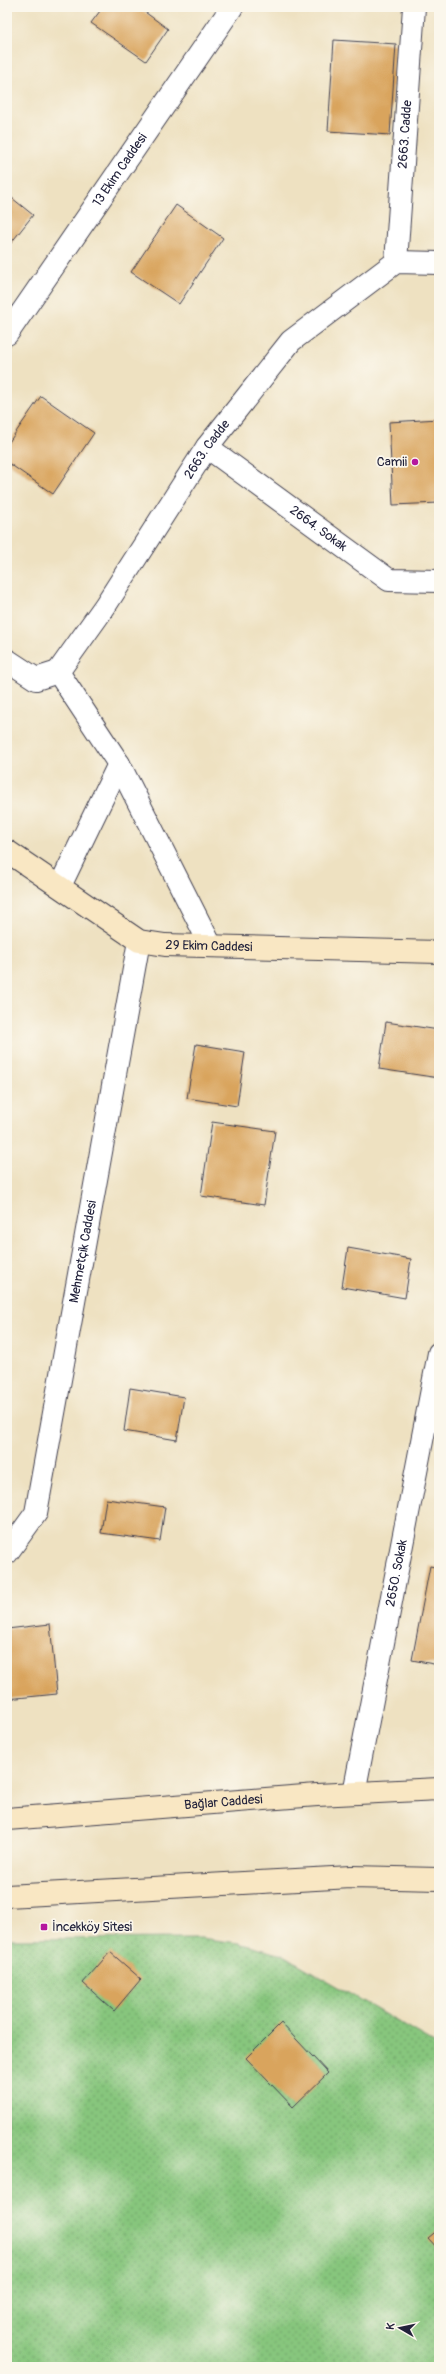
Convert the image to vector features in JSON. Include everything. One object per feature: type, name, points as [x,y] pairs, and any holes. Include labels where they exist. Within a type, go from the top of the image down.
[{"type":"main road","name":"29 Ekim Caddesi","points":[[7,851],[139,941],[165,945],[439,952]]},
{"type":"main road","name":"Bağlar Caddesi","points":[[7,1819],[354,1793],[439,1789]]},
{"type":"main road","points":[[7,1896],[351,1877],[439,1879]]},
{"type":"street","name":"13 Ekim Caddesi","points":[[7,334],[232,7]]},
{"type":"street","name":"2663. Cadde","points":[[58,672],[105,606],[207,447],[292,340],[396,262],[414,7]]},
{"type":"street","points":[[396,262],[439,263]]},
{"type":"street","name":"2664. Sokak","points":[[207,447],[389,580],[439,581]]},
{"type":"street","points":[[7,660],[36,679],[58,672],[118,764],[211,946]]},
{"type":"street","points":[[60,886],[118,764]]},
{"type":"street","name":"Mehmetçik Caddesi","points":[[7,1554],[36,1513],[139,941]]},
{"type":"street","name":"2650. Sokak","points":[[354,1793],[439,1353]]},
{"type":"green space","points":[[201,1938],[238,1943],[283,1955],[439,2046],[439,2367],[7,2367],[7,1939]]},
{"type":"building","points":[[103,7],[138,7],[168,29],[146,61],[91,23]]},
{"type":"building","points":[[334,40],[396,44],[390,135],[328,131]]},
{"type":"building","points":[[7,194],[33,215],[7,248]]},
{"type":"building","points":[[176,205],[223,238],[179,304],[131,272]]},
{"type":"building","points":[[41,396],[94,433],[53,494],[7,462],[7,445]]},
{"type":"building","name":"Camii","points":[[439,419],[439,503],[393,505],[389,422]]},
{"type":"building","points":[[386,1022],[439,1030],[439,1078],[379,1069]]},
{"type":"building","points":[[196,1044],[245,1052],[237,1106],[187,1098]]},
{"type":"building","points":[[212,1122],[275,1131],[264,1205],[201,1196]]},
{"type":"building","points":[[348,1248],[411,1259],[405,1298],[342,1287]]},
{"type":"building","points":[[130,1388],[184,1397],[177,1440],[124,1431]]},
{"type":"building","points":[[106,1499],[165,1507],[160,1541],[101,1533]]},
{"type":"building","points":[[430,1566],[439,1568],[439,1665],[412,1660]]},
{"type":"building","points":[[50,1624],[57,1694],[7,1699],[7,1629]]},
{"type":"building","points":[[110,1952],[141,1979],[114,2011],[83,1983]]},
{"type":"building","points":[[281,2023],[328,2073],[293,2107],[246,2058]]},
{"type":"building","points":[[439,2229],[439,2250],[428,2238]]},
{"type":"place","name":"Camii","points":[[415,462]]},
{"type":"place","name":"İncekköy Sitesi","points":[[44,1927]]}]
